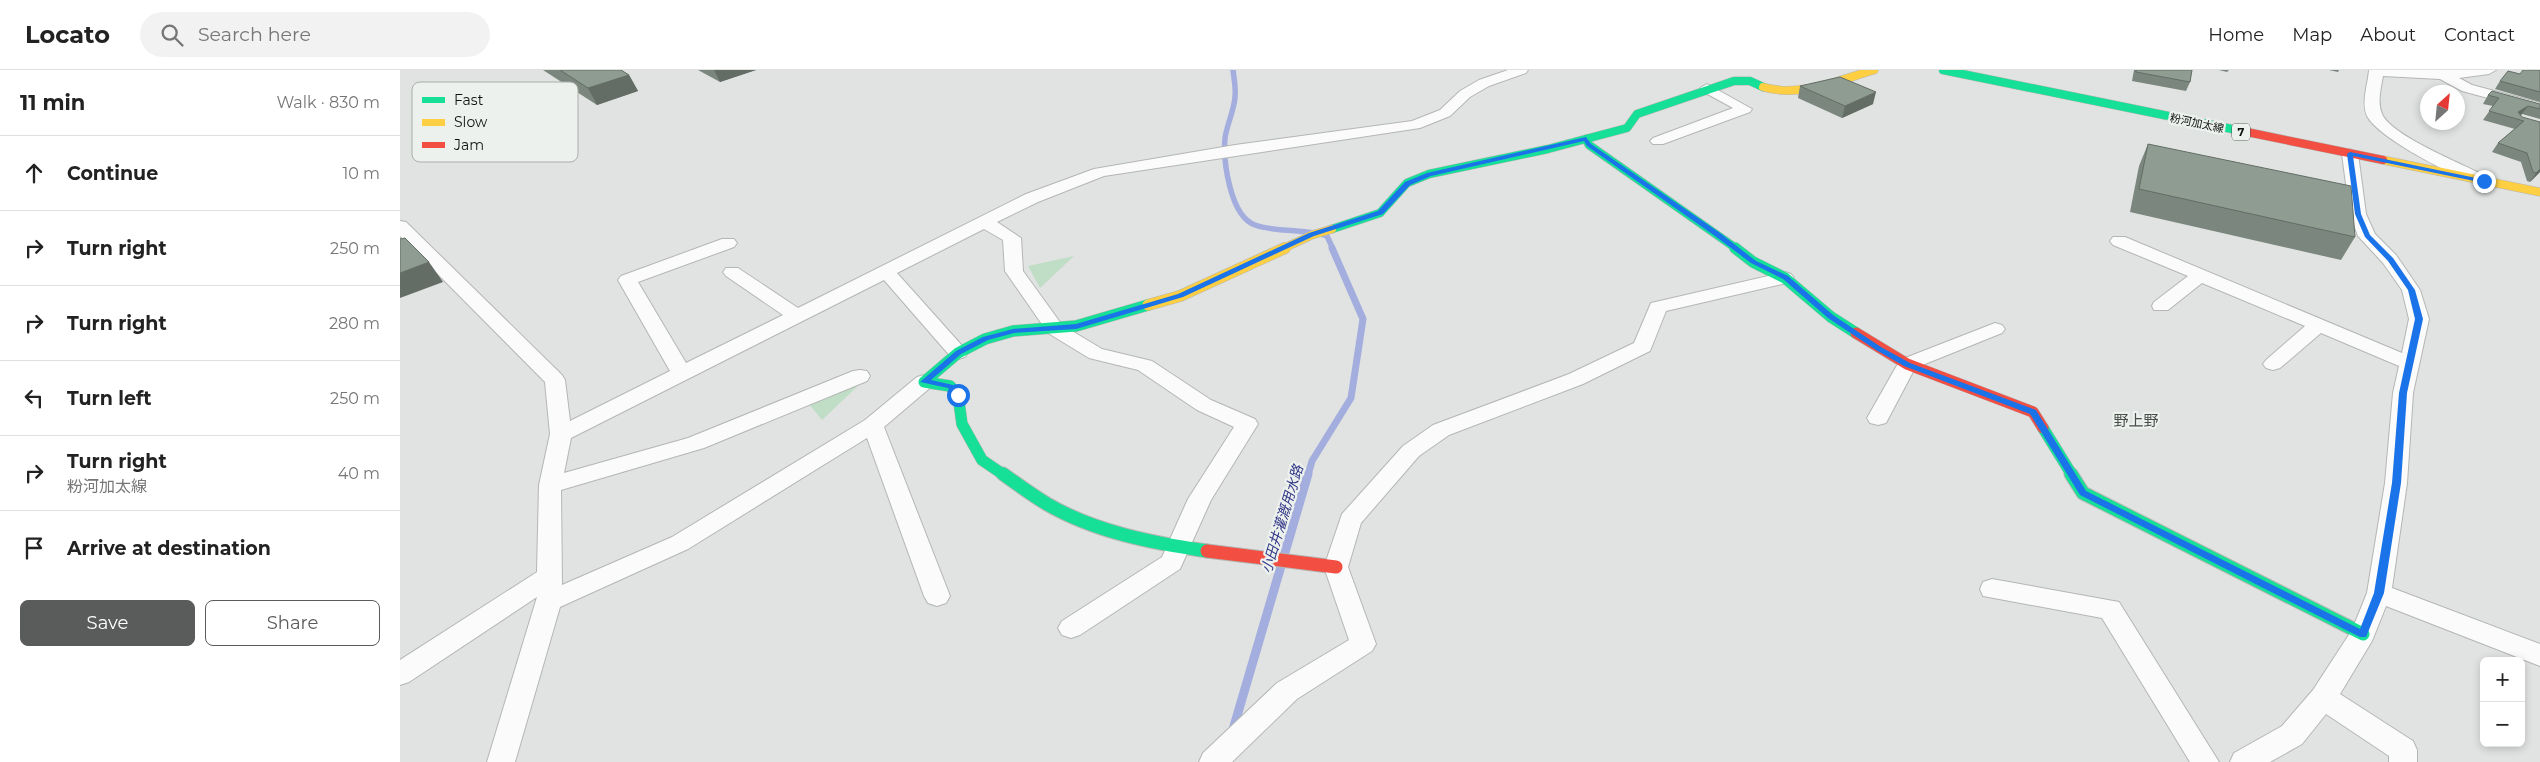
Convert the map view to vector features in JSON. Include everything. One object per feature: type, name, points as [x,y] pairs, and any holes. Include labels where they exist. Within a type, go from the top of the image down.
[{"type":"street","points":[[561,434],[681,372],[1032,198],[1100,172],[1235,150],[1415,125],[1445,113],[1465,94],[1484,83],[1522,70]]},
{"type":"street","points":[[549,602],[680,543],[872,425],[958,353],[985,339],[1013,331],[1076,326],[1180,296],[1312,234],[1380,212],[1408,184],[1429,174],[1627,128],[1637,114],[1707,88],[1734,81],[1750,81],[1771,91],[1794,91],[1874,70]]},
{"type":"street","name":"粉河加太線","points":[[1943,70],[2540,192]]},
{"type":"street","points":[[2484,181],[2392,134],[2379,123],[2372,98],[2376,70],[2408,76],[2445,77],[2489,70]]},
{"type":"street","points":[[2445,77],[2467,88],[2540,108]]},
{"type":"street","points":[[1658,141],[1745,109],[1707,88]]},
{"type":"street","points":[[1586,139],[1589,145],[1718,234],[1754,262],[1785,278],[1831,317],[1907,364],[2033,412],[2083,493],[2363,634]]},
{"type":"street","points":[[2244,762],[2292,735],[2323,698],[2363,634],[2379,593],[2396,483],[2403,393],[2419,319],[2411,290],[2390,259],[2367,236],[2358,214],[2350,154]]},
{"type":"street","points":[[984,222],[1012,238],[1014,271],[1055,329],[1096,354],[1145,365],[1204,406],[1247,424],[1200,499],[1171,563],[1072,628]]},
{"type":"street","points":[[400,226],[466,288],[555,380],[561,434],[550,485],[549,602],[501,762]]},
{"type":"street","points":[[2119,241],[2409,363]]},
{"type":"street","points":[[681,372],[626,280],[728,243]]},
{"type":"street","points":[[886,270],[958,353]]},
{"type":"street","points":[[732,272],[796,315]]},
{"type":"street","points":[[2161,306],[2201,275]]},
{"type":"street","points":[[1213,762],[1287,691],[1363,644],[1336,567],[1350,520],[1411,451],[1442,430],[1576,379],[1643,347],[1658,307],[1785,278]]},
{"type":"street","points":[[2273,364],[2318,325]]},
{"type":"street","points":[[1878,418],[1907,364],[1995,329]]},
{"type":"street","points":[[550,485],[696,443],[860,376]]},
{"type":"street","points":[[924,382],[950,386],[958,395],[962,424],[982,460],[1047,504],[1094,526],[1179,547],[1273,561],[1336,567]]},
{"type":"street","points":[[872,425],[937,596]]},
{"type":"street","points":[[400,674],[549,576]]},
{"type":"street","points":[[1992,589],[2110,609],[2205,762]]},
{"type":"street","points":[[2379,593],[2540,655]]},
{"type":"street","points":[[2323,698],[2404,750],[2403,762]]},
{"type":"green space","points":[[1074,256],[1040,288],[1028,266]]},
{"type":"green space","points":[[862,382],[822,420],[809,404]]},
{"type":"building","points":[[560,70],[621,70],[629,75],[588,88]]},
{"type":"building","points":[[2136,70],[2192,70],[2190,82],[2136,72]]},
{"type":"building","points":[[2523,70],[2540,70],[2540,92],[2500,81],[2508,71],[2520,74]]},
{"type":"building","points":[[1840,77],[1876,92],[1845,106],[1800,86]]},
{"type":"building","points":[[2492,91],[2540,104],[2540,109],[2528,106],[2518,112],[2522,117],[2540,122],[2540,169],[2536,173],[2533,172],[2527,153],[2498,143],[2524,121],[2489,111],[2499,98],[2488,95]]},
{"type":"building","points":[[2148,144],[2351,186],[2355,237],[2139,189]]},
{"type":"building","points":[[405,238],[429,262],[400,273],[400,239]]},
{"type":"waterway","name":"小田井灌漑用水路","points":[[1233,70],[1235,97],[1225,138],[1225,160],[1230,187],[1239,211],[1246,220],[1255,225],[1327,236],[1333,249]]},
{"type":"waterway","name":"小田井灌漑用水路","points":[[1308,475],[1312,461],[1351,398],[1363,319],[1332,248]]},
{"type":"waterway","name":"小田井灌漑用水路","points":[[1232,733],[1308,474]]},
{"type":"traffic: fast","points":[[1943,70],[2242,131]]},
{"type":"traffic: fast","points":[[1332,229],[1380,213],[1407,183],[1429,174],[1548,149],[1627,128],[1637,114],[1734,81],[1750,81],[1763,87]]},
{"type":"traffic: fast","points":[[1586,139],[1589,145],[1718,234],[1753,262],[1785,278],[1831,317],[1856,333]]},
{"type":"traffic: fast","points":[[1148,305],[1076,326],[1013,331],[985,339],[958,353],[924,382],[950,386],[958,395],[962,424],[982,460],[1047,504],[1087,523],[1118,533],[1179,547],[1207,551]]},
{"type":"traffic: fast","points":[[2043,428],[2083,493],[2363,634]]},
{"type":"traffic: slow","points":[[1763,87],[1788,91],[1802,89],[1874,70]]},
{"type":"traffic: slow","points":[[2383,160],[2540,192]]},
{"type":"traffic: slow","points":[[1148,305],[1180,296],[1312,235],[1332,229]]},
{"type":"traffic: jam","points":[[2242,131],[2383,160]]},
{"type":"traffic: jam","points":[[1856,333],[1907,364],[2033,412],[2043,428]]},
{"type":"traffic: jam","points":[[1207,551],[1336,567]]},
{"type":"district","name":"野上野","points":[[2136,420]]},
{"type":"route","points":[[958,395],[950,386],[924,382],[958,353],[985,339],[1013,331],[1076,326],[1180,296],[1312,234],[1380,212],[1408,184],[1429,174],[1586,139],[1589,145],[1718,234],[1754,262],[1785,278],[1831,317],[1878,348],[1907,364],[2033,412],[2083,493],[2363,634],[2379,593],[2396,483],[2403,393],[2419,319],[2411,290],[2390,259],[2367,236],[2358,214],[2350,154],[2484,181]]}]
